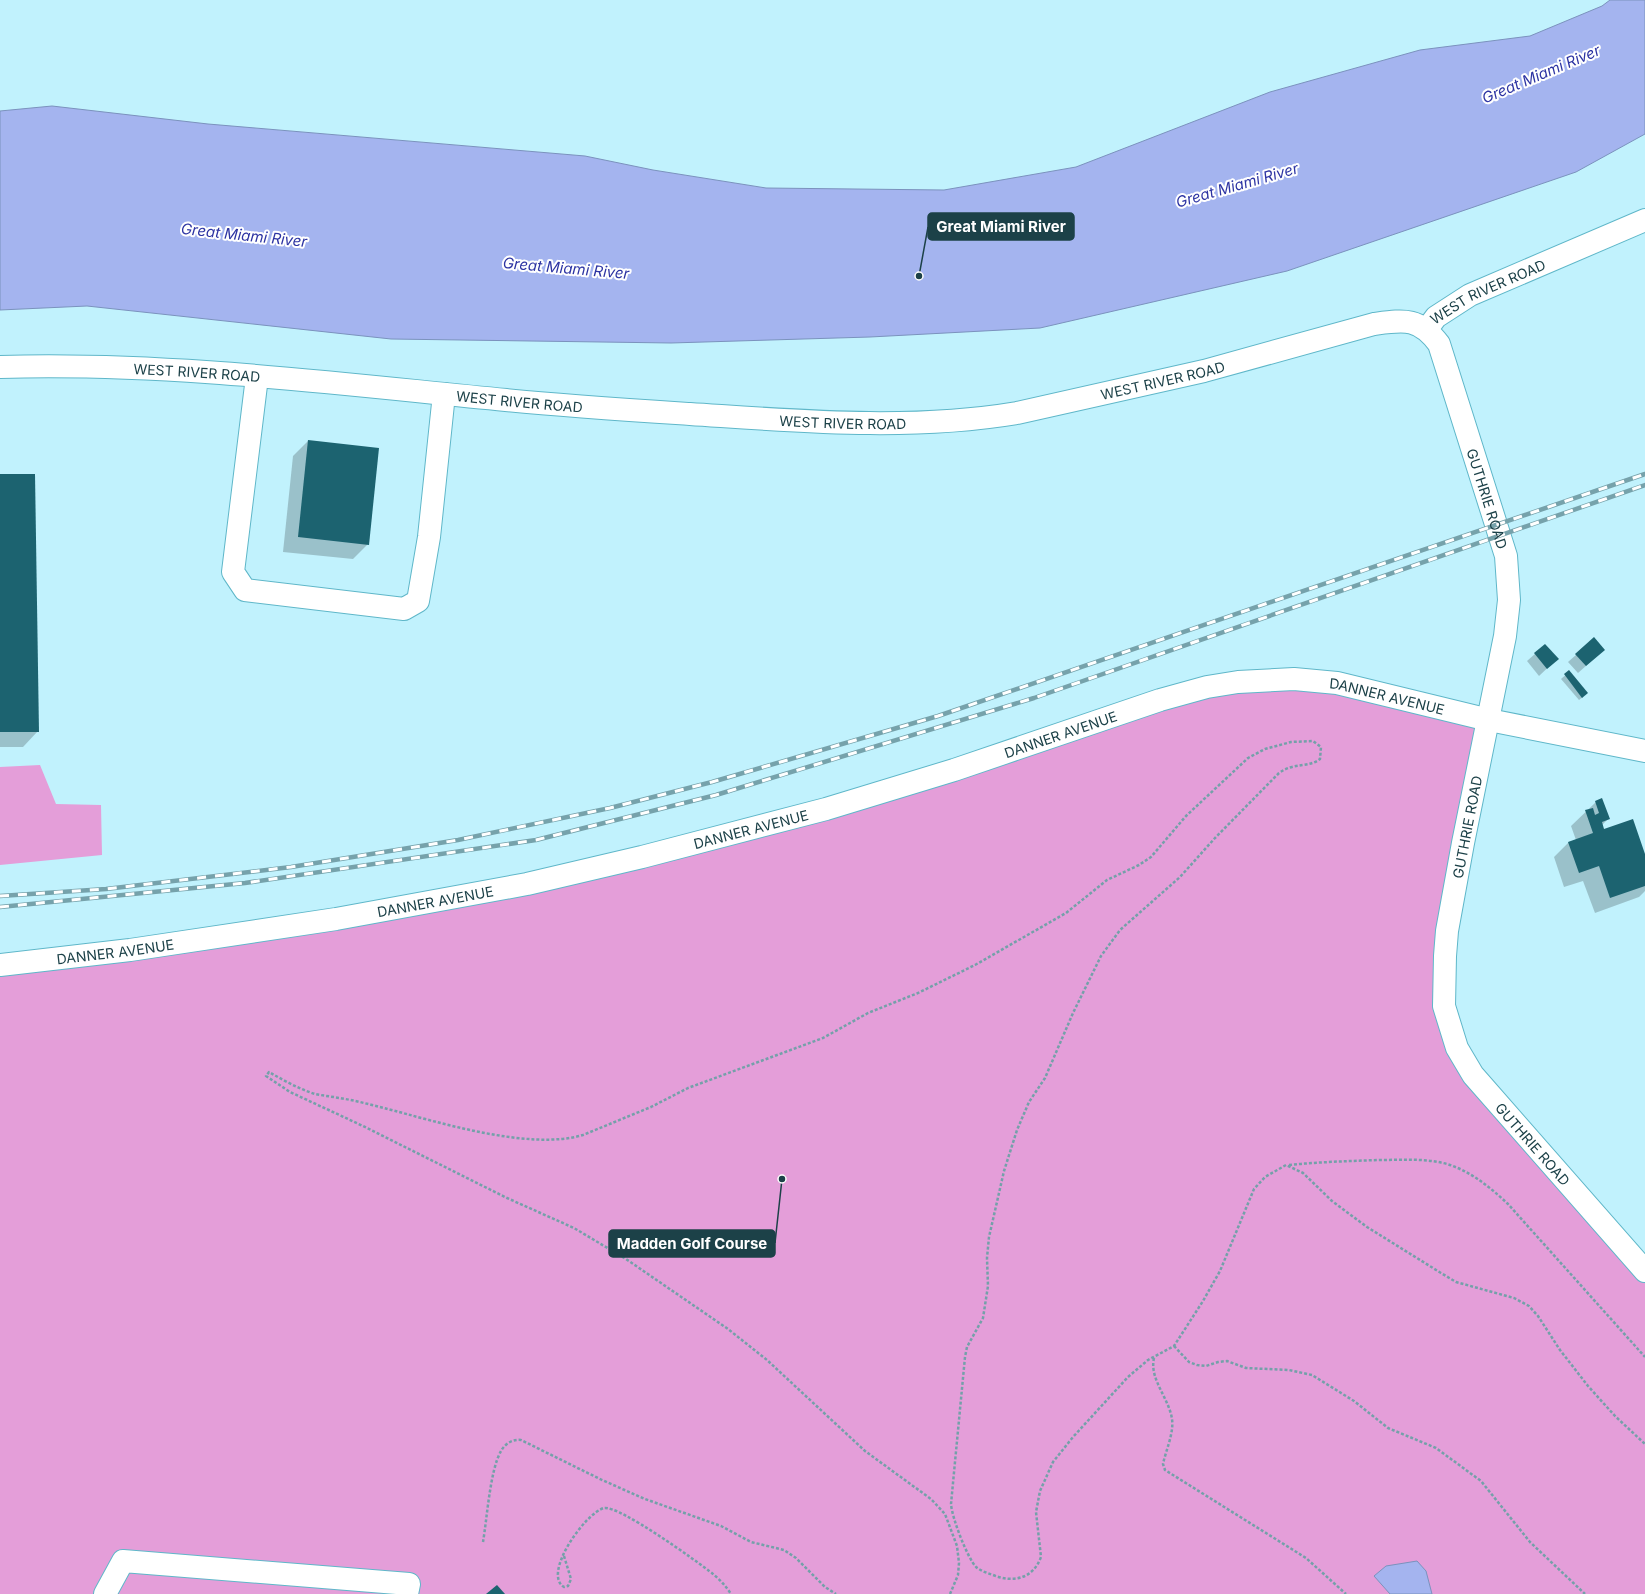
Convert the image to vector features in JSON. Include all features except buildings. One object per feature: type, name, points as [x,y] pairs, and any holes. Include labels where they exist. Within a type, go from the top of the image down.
[{"type":"street","name":"WEST RIVER ROAD","points":[[0,367],[124,369],[257,377],[602,408],[769,419],[870,423],[950,422],[1017,413],[1148,384],[1374,324],[1402,320],[1417,324],[1427,329],[1436,317],[1470,296],[1645,220]]},
{"type":"street","name":"GUTHRIE ROAD","points":[[1427,329],[1438,344],[1506,560],[1509,600],[1505,636],[1494,685],[1489,720],[1462,843],[1447,931],[1444,969],[1444,1006],[1451,1033],[1464,1062],[1482,1088],[1645,1270]]},
{"type":"street","points":[[257,377],[233,572],[245,590],[404,609],[418,601],[429,537],[444,394]]},
{"type":"street","name":"DANNER AVENUE","points":[[0,965],[130,950],[336,919],[527,884],[642,857],[841,804],[954,770],[1160,700],[1207,687],[1256,680],[1311,680],[1337,683],[1489,720],[1645,751]]},
{"type":"street","points":[[105,1594],[123,1560],[409,1584],[407,1594]]},
{"type":"path","points":[[950,1594],[958,1575],[959,1563],[956,1546],[945,1514],[931,1499],[860,1446],[743,1340],[659,1281],[594,1239],[290,1092],[266,1076],[268,1072],[316,1094],[346,1099],[429,1121],[504,1136],[538,1139],[574,1138],[624,1119],[688,1088],[823,1038],[868,1014],[918,993],[975,965],[1066,913],[1107,880],[1139,865],[1151,857],[1186,816],[1241,762],[1256,753],[1279,744],[1313,741],[1321,747],[1320,759],[1312,763],[1291,766],[1279,773],[1215,838],[1180,877],[1113,937],[1089,980],[1045,1078],[1029,1102],[1017,1130],[1004,1171],[989,1237],[987,1258],[988,1286],[983,1318],[967,1347],[952,1497],[952,1511],[957,1528],[978,1568],[997,1577],[1013,1579],[1026,1576],[1035,1569],[1040,1557],[1036,1512],[1040,1491],[1053,1462],[1073,1437],[1128,1377],[1154,1357],[1174,1346],[1220,1271],[1254,1189],[1265,1177],[1286,1166],[1328,1161],[1418,1160],[1442,1163],[1463,1171],[1493,1190],[1508,1204],[1645,1357]]},
{"type":"path","points":[[1286,1166],[1303,1173],[1332,1201],[1367,1227],[1456,1282],[1514,1298],[1529,1306],[1538,1316],[1560,1350],[1588,1386],[1615,1416],[1645,1444]]},
{"type":"path","points":[[1174,1346],[1189,1362],[1197,1366],[1206,1366],[1227,1361],[1246,1368],[1289,1370],[1312,1375],[1354,1401],[1388,1428],[1436,1448],[1481,1481],[1530,1542],[1585,1594]]},
{"type":"path","points":[[1154,1357],[1153,1368],[1170,1408],[1172,1422],[1163,1464],[1165,1470],[1306,1558],[1346,1594]]},
{"type":"path","points":[[483,1542],[495,1464],[505,1445],[515,1440],[521,1440],[602,1480],[645,1499],[721,1526],[751,1542],[784,1550],[836,1594]]},
{"type":"path","points":[[564,1556],[571,1579],[568,1586],[564,1587],[561,1586],[558,1574],[568,1543],[579,1529],[600,1510],[609,1508],[630,1518],[712,1573],[731,1594]]},
{"type":"shaded area","points":[[1256,680],[1489,720],[1463,843],[1451,1033],[1645,1271],[1645,1594],[0,1594],[0,965],[527,884]]},
{"type":"shaded area","points":[[40,765],[56,804],[101,805],[102,855],[0,865],[0,767]]},
{"type":"water","points":[[1610,0],[1645,0],[1645,134],[1576,172],[1287,271],[1040,328],[870,337],[671,343],[391,339],[87,306],[0,310],[0,111],[52,106],[208,124],[585,156],[653,170],[766,188],[944,190],[1076,167],[1270,92],[1420,50],[1530,36],[1602,6]]},
{"type":"water","points":[[1417,1561],[1426,1571],[1432,1594],[1390,1594],[1374,1576],[1386,1566]]},
{"type":"railway","points":[[0,896],[106,889],[291,867],[458,840],[610,808],[712,782],[938,716],[1645,474]]},
{"type":"railway","points":[[0,907],[245,883],[536,840],[716,795],[1034,698],[1645,485]]},
{"type":"place","name":"Great Miami River","points":[[919,276]]},
{"type":"place","name":"Madden Golf Course","points":[[782,1179]]}]
